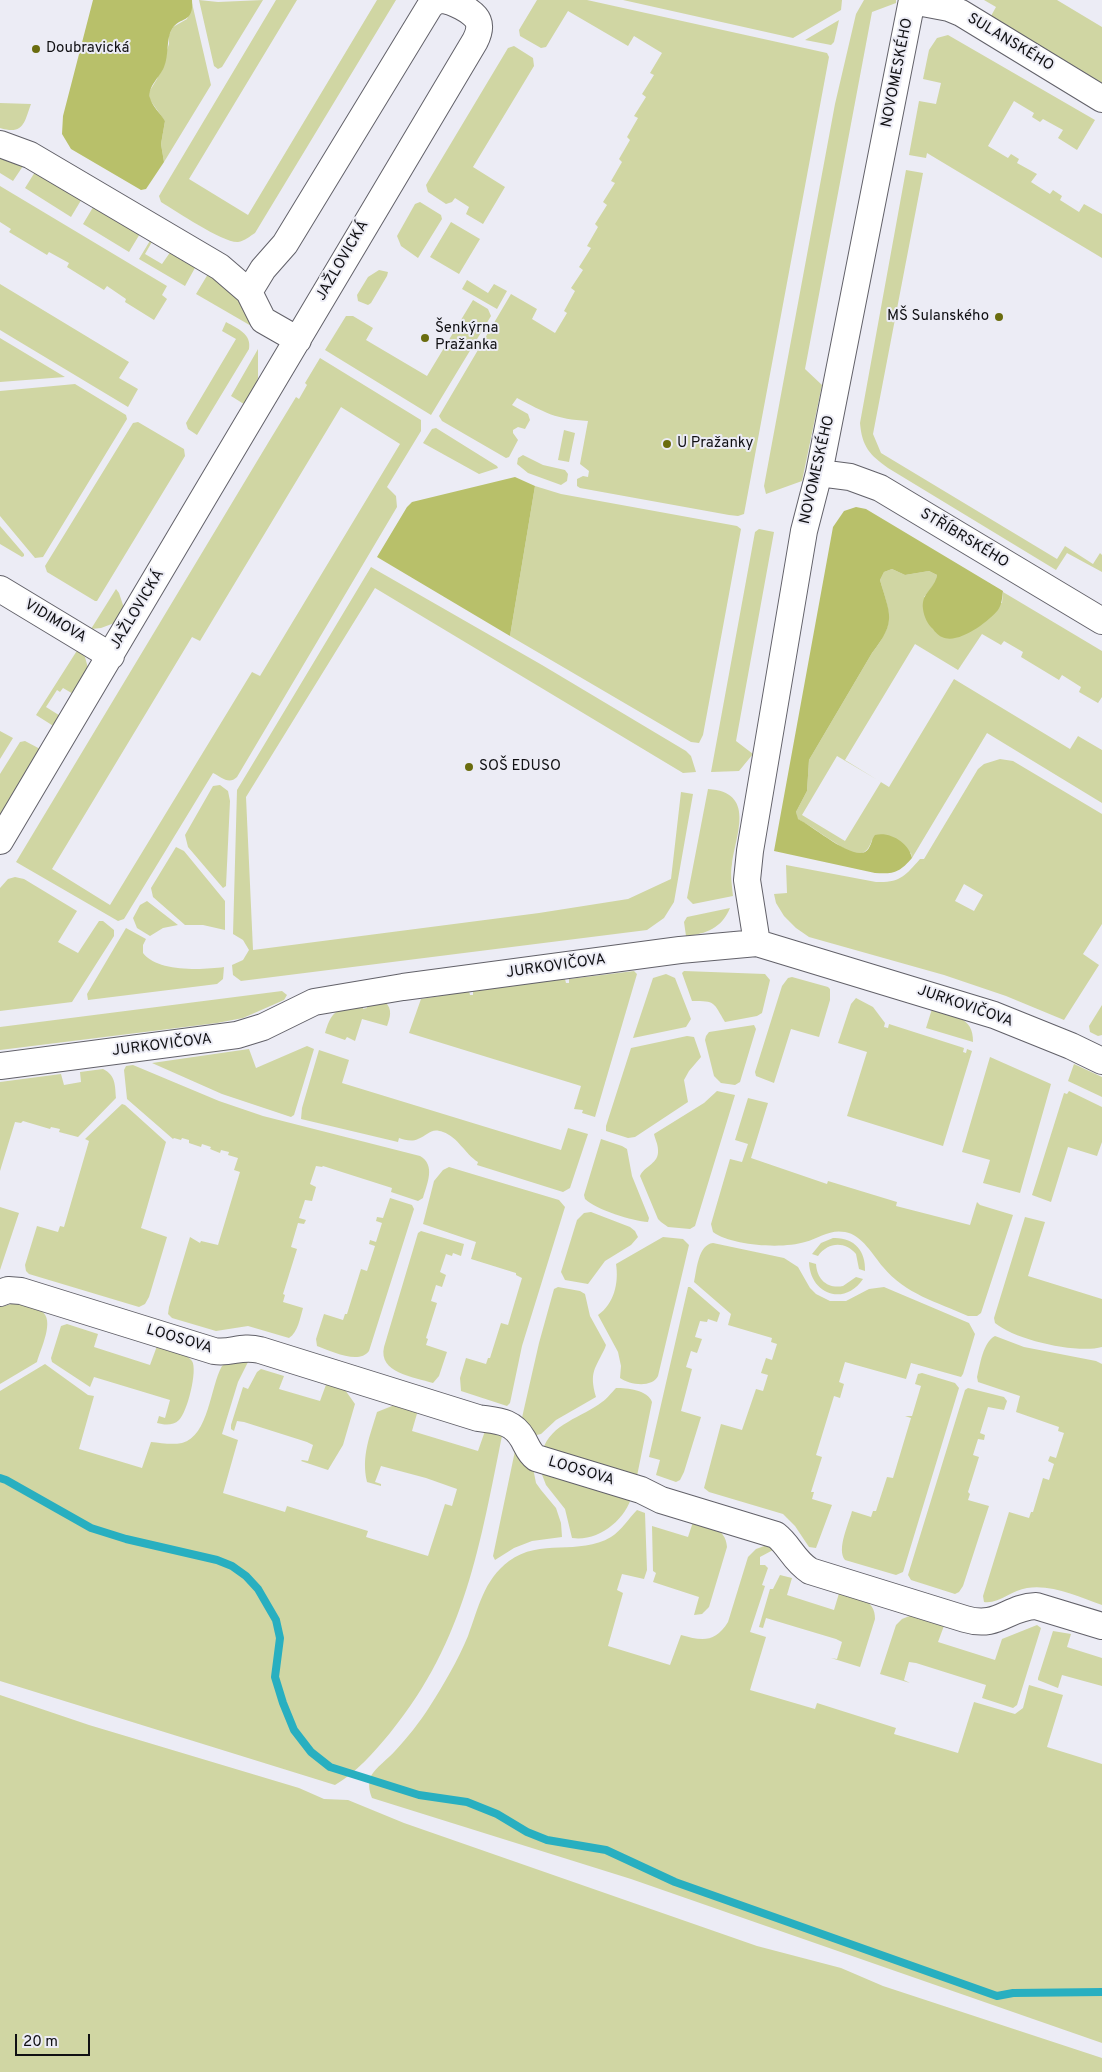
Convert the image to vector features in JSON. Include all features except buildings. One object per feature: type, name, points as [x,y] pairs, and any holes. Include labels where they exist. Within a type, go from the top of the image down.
[{"type":"street","name":"JAŽLOVICKÁ","points":[[0,841],[298,340],[356,238],[475,41],[479,27],[478,20],[474,15],[448,0],[435,2],[425,12],[285,244],[263,269],[249,292]]},
{"type":"street","name":"SULANSKÉHO","points":[[912,0],[949,8],[961,13],[1102,98]]},
{"type":"street","name":"NOVOMESKÉHO","points":[[757,943],[747,880],[750,852],[804,531],[819,473],[912,0]]},
{"type":"street","points":[[0,144],[30,155],[208,260],[230,275],[249,292],[263,320],[298,340]]},
{"type":"street","name":"STŘÍBRSKÉHO","points":[[819,473],[850,477],[880,488],[1102,621]]},
{"type":"street","name":"VIDIMOVA","points":[[0,589],[111,656]]},
{"type":"street","name":"JURKOVIČOVA","points":[[0,1066],[228,1037],[250,1032],[302,1007],[322,1000],[403,987],[680,950],[757,943],[994,1015],[1071,1046],[1102,1061]]},
{"type":"street","name":"LOOSOVA","points":[[0,1292],[8,1290],[21,1291],[214,1351],[223,1353],[242,1348],[260,1350],[478,1418],[507,1423],[518,1432],[529,1451],[536,1458],[641,1490],[661,1500],[776,1535],[782,1539],[795,1559],[810,1571],[972,1621],[986,1622],[1026,1606],[1036,1606],[1102,1626]]},
{"type":"green space","points":[[93,0],[192,0],[189,16],[175,25],[170,33],[166,63],[150,90],[151,101],[165,121],[161,144],[164,162],[146,189],[141,190],[71,149],[62,134],[63,116]]},
{"type":"green space","points":[[199,0],[218,2],[263,0],[222,67],[218,69],[214,66]]},
{"type":"green space","points":[[276,0],[297,0],[189,179],[248,215],[377,0],[396,0],[255,233],[245,240],[231,241],[211,232],[161,202],[159,196]]},
{"type":"green space","points":[[537,0],[587,0],[827,53],[829,57],[744,514],[738,516],[729,515],[580,488],[577,486],[577,479],[583,476],[588,477],[589,471],[580,464],[588,421],[567,419],[551,414],[517,398],[512,405],[528,414],[530,420],[525,429],[518,427],[513,430],[518,440],[509,457],[506,458],[442,421],[439,416],[511,294],[537,309],[532,319],[555,333],[567,313],[564,311],[575,291],[571,288],[583,270],[579,267],[591,248],[587,246],[598,227],[595,224],[607,205],[603,202],[615,183],[611,181],[622,162],[619,159],[630,140],[627,137],[638,118],[634,116],[646,97],[642,94],[654,75],[650,73],[662,53],[634,36],[628,46],[568,11],[546,47],[541,48],[520,36],[519,30]]},
{"type":"green space","points":[[623,0],[842,0],[841,10],[793,38]]},
{"type":"green space","points":[[864,0],[896,0],[896,3],[872,12],[805,369],[822,385],[802,481],[766,494],[764,486],[835,104],[856,14]]},
{"type":"green space","points":[[984,0],[1057,0],[1102,27],[1102,83],[991,16],[996,7]]},
{"type":"green space","points":[[192,3],[211,85],[164,162],[161,144],[165,121],[150,100],[149,92],[157,79],[169,44],[169,35],[173,27],[187,19]]},
{"type":"green space","points":[[839,20],[834,42],[831,45],[805,40]]},
{"type":"green space","points":[[948,35],[1095,120],[1077,150],[1058,138],[1063,130],[1043,119],[1040,122],[1032,117],[1034,113],[1014,101],[988,146],[1008,158],[1011,154],[1019,159],[1017,163],[1037,174],[1031,182],[1050,194],[1053,190],[1062,196],[1060,200],[1079,212],[1084,204],[1102,214],[1102,258],[927,153],[926,158],[909,155],[919,101],[936,104],[941,83],[923,79],[929,50],[937,38]]},
{"type":"green space","points":[[514,46],[533,58],[534,66],[473,167],[505,187],[483,224],[466,214],[469,207],[455,198],[452,202],[446,204],[428,192],[426,185],[508,48]]},
{"type":"green space","points":[[0,103],[31,104],[22,126],[14,130],[0,128]]},
{"type":"green space","points":[[0,159],[9,160],[23,166],[13,181],[0,173]]},
{"type":"green space","points":[[906,170],[923,173],[873,434],[881,453],[1057,559],[1065,546],[1093,564],[1100,553],[1102,555],[1102,572],[1067,553],[1056,570],[888,468],[876,459],[865,444],[860,423]]},
{"type":"green space","points":[[35,172],[83,197],[71,217],[25,188]]},
{"type":"green space","points":[[0,186],[167,286],[162,295],[167,299],[154,320],[125,302],[126,299],[107,286],[104,290],[67,267],[69,263],[49,252],[47,255],[9,232],[11,229],[0,222]]},
{"type":"green space","points":[[420,202],[441,215],[442,219],[418,258],[401,246],[397,236],[415,204]]},
{"type":"green space","points":[[95,204],[141,232],[129,252],[83,224]]},
{"type":"green space","points":[[451,222],[480,239],[459,274],[430,257]]},
{"type":"green space","points":[[151,239],[153,240],[145,254],[162,264],[171,251],[196,266],[185,286],[139,259]]},
{"type":"green space","points":[[379,270],[388,272],[371,303],[368,305],[358,301],[357,295],[368,277]]},
{"type":"green space","points":[[208,274],[238,300],[253,327],[196,294]]},
{"type":"green space","points":[[467,280],[488,293],[494,284],[507,291],[497,309],[462,289]]},
{"type":"green space","points":[[0,284],[129,362],[119,378],[138,389],[128,407],[0,330]]},
{"type":"green space","points":[[473,300],[488,309],[491,316],[431,415],[325,350],[346,316],[353,316],[373,328],[366,340],[427,376]]},
{"type":"green space","points":[[226,322],[246,335],[249,349],[197,435],[188,429],[186,423],[236,339],[222,331]]},
{"type":"green space","points":[[0,338],[65,377],[0,382]]},
{"type":"green space","points":[[258,349],[258,378],[247,406],[231,396]]},
{"type":"green space","points":[[320,358],[421,420],[421,431],[387,487],[396,496],[397,507],[237,777],[228,780],[213,773],[124,919],[118,921],[16,862],[296,397],[299,399],[307,385],[305,383]],"holes":[[[341,407],[400,444],[260,676],[252,672],[110,905],[52,869],[192,637],[200,641]]]},
{"type":"green space","points":[[75,384],[126,415],[127,419],[43,557],[35,558],[0,516],[0,391]]},
{"type":"green space","points":[[138,422],[184,449],[185,456],[97,601],[95,601],[47,572],[45,566],[133,423]]},
{"type":"green space","points":[[436,428],[498,468],[479,474],[423,443],[432,429]]},
{"type":"green space","points":[[564,430],[575,433],[569,462],[558,460]]},
{"type":"green space","points":[[523,455],[543,465],[565,470],[568,474],[567,481],[561,485],[528,473],[517,464],[518,458]]},
{"type":"green space","points":[[515,477],[535,486],[510,636],[377,557],[407,507],[412,502]]},
{"type":"green space","points":[[535,486],[561,494],[737,526],[741,529],[703,735],[699,743],[691,742],[510,636]]},
{"type":"green space","points":[[856,507],[866,509],[1003,591],[1002,601],[998,610],[993,615],[972,631],[949,639],[936,633],[925,618],[924,598],[934,584],[937,575],[929,571],[905,575],[892,569],[884,572],[880,580],[888,610],[888,625],[880,642],[809,760],[807,791],[796,812],[798,819],[850,851],[865,852],[869,849],[875,835],[887,835],[898,839],[907,848],[912,858],[900,870],[887,873],[875,873],[774,851],[833,527],[844,511]]},
{"type":"green space","points":[[0,526],[24,556],[22,557],[0,544]]},
{"type":"green space","points":[[759,529],[774,532],[736,741],[753,754],[739,771],[711,772],[755,532]]},
{"type":"green space","points":[[371,567],[542,665],[686,751],[691,756],[696,772],[683,773],[375,588],[246,797],[253,950],[539,913],[628,899],[671,879],[681,792],[693,794],[674,902],[664,918],[647,930],[241,981],[233,975],[232,965],[243,960],[249,950],[243,940],[233,934],[237,790]]},
{"type":"green space","points":[[892,569],[905,575],[929,571],[937,575],[936,582],[924,597],[1002,603],[1003,592],[1102,651],[1102,697],[1098,703],[1079,692],[1081,687],[1062,675],[1059,680],[1021,657],[1023,652],[1004,641],[1001,645],[982,634],[958,670],[915,644],[845,760],[877,780],[837,756],[802,815],[845,841],[881,782],[889,787],[954,679],[1070,749],[1078,736],[1102,750],[1102,803],[987,733],[912,858],[911,853],[872,840],[867,850],[856,854],[797,819],[796,812],[807,791],[809,760],[888,626],[888,610],[880,580],[884,572]]},
{"type":"green space","points":[[116,589],[124,608],[117,622],[101,628],[91,629]]},
{"type":"green space","points":[[78,649],[85,657],[88,668],[75,695],[63,688],[60,692],[57,690],[46,707],[62,717],[55,727],[36,715]]},
{"type":"green space","points":[[0,731],[13,738],[0,759]]},
{"type":"green space","points":[[25,741],[42,750],[0,817],[0,774],[20,742]]},
{"type":"green space","points":[[1000,759],[1013,761],[1102,814],[1102,924],[1083,954],[1099,965],[1064,1020],[1006,996],[944,975],[809,937],[784,916],[776,903],[774,894],[787,893],[786,865],[876,882],[897,880],[920,859],[924,859],[978,769],[984,764]],"holes":[[[964,884],[983,895],[974,911],[955,901]]]},
{"type":"green space","points":[[220,785],[228,791],[230,801],[226,886],[223,888],[188,847],[185,835],[213,786]]},
{"type":"green space","points":[[708,789],[723,792],[733,798],[738,806],[740,816],[739,828],[731,872],[733,896],[693,904],[687,898]]},
{"type":"green space","points":[[176,847],[184,851],[225,901],[225,930],[203,925],[185,925],[153,897],[151,888]]},
{"type":"green space","points":[[15,877],[24,879],[77,911],[58,942],[78,953],[99,921],[103,921],[114,930],[114,936],[72,1002],[0,1011],[0,888],[8,879]]},
{"type":"green space","points":[[147,901],[178,925],[163,928],[150,936],[137,928],[133,918],[140,905]]},
{"type":"green space","points":[[730,908],[723,921],[712,929],[700,934],[686,936],[684,922],[687,917]]},
{"type":"green space","points":[[126,928],[146,939],[143,945],[143,953],[158,964],[192,969],[224,967],[223,979],[217,984],[88,1000],[87,994]]},
{"type":"green space","points":[[634,971],[637,974],[595,1117],[582,1113],[583,1110],[574,1109],[581,1086],[409,1033],[421,999],[469,991],[470,995],[473,995],[473,991],[565,979],[566,983],[569,983],[569,979]]},
{"type":"green space","points":[[684,971],[765,974],[770,980],[762,1013],[757,1016],[725,1022],[716,1007],[710,1002],[692,1001],[682,973]]},
{"type":"green space","points":[[666,974],[675,978],[691,1019],[686,1027],[633,1038],[653,978]]},
{"type":"green space","points":[[792,977],[828,987],[830,989],[830,1000],[819,1037],[791,1029],[774,1083],[756,1076],[755,1072],[782,986],[788,978]]},
{"type":"green space","points":[[282,991],[287,995],[284,1000],[243,1018],[217,1023],[0,1050],[0,1027]]},
{"type":"green space","points":[[856,998],[873,1007],[885,1023],[884,1027],[888,1028],[889,1024],[964,1048],[963,1052],[966,1053],[967,1049],[972,1051],[943,1146],[847,1116],[867,1052],[838,1043],[851,1004]]},
{"type":"green space","points":[[385,1002],[390,1011],[387,1026],[362,1019],[355,1041],[347,1037],[345,1040],[325,1033],[331,1018],[337,1012],[363,1005],[363,1009],[367,1008],[367,1005]]},
{"type":"green space","points":[[1102,1005],[1102,1035],[1098,1036],[1090,1032],[1089,1026]]},
{"type":"green space","points":[[932,1009],[960,1018],[966,1022],[970,1027],[973,1042],[926,1028]]},
{"type":"green space","points":[[754,1025],[756,1029],[740,1082],[735,1085],[721,1083],[714,1076],[705,1040],[706,1036],[709,1032]]},
{"type":"green space","points":[[687,1036],[694,1037],[701,1057],[684,1080],[688,1102],[635,1137],[628,1138],[606,1131],[631,1048]]},
{"type":"green space","points":[[307,1046],[314,1049],[294,1115],[291,1117],[222,1094],[152,1063],[249,1049],[256,1068]]},
{"type":"green space","points":[[319,1050],[349,1060],[342,1083],[561,1150],[568,1128],[588,1134],[570,1188],[563,1192],[477,1165],[478,1162],[453,1138],[439,1131],[432,1131],[413,1140],[399,1138],[398,1142],[301,1119],[302,1108]]},
{"type":"green space","points":[[990,1057],[1051,1084],[1020,1193],[983,1183],[990,1160],[962,1152]]},
{"type":"green space","points":[[1074,1064],[1102,1077],[1102,1097],[1068,1081]]},
{"type":"green space","points":[[133,1065],[219,1101],[263,1116],[420,1156],[428,1164],[429,1170],[423,1198],[418,1201],[391,1192],[392,1188],[323,1166],[316,1166],[310,1184],[316,1187],[312,1201],[305,1200],[299,1218],[306,1220],[304,1224],[298,1223],[291,1247],[297,1249],[283,1294],[285,1295],[283,1302],[303,1308],[295,1332],[289,1338],[248,1326],[216,1331],[172,1318],[168,1314],[169,1307],[190,1237],[200,1243],[201,1241],[218,1245],[240,1172],[234,1170],[238,1158],[228,1155],[229,1152],[221,1150],[220,1153],[202,1144],[201,1147],[189,1143],[189,1140],[182,1138],[181,1140],[173,1139],[127,1099],[124,1070],[126,1066]]},
{"type":"green space","points":[[103,1069],[113,1078],[116,1098],[78,1137],[59,1132],[60,1129],[51,1127],[50,1129],[23,1121],[21,1123],[15,1122],[0,1171],[0,1082],[61,1074],[64,1085],[81,1082],[80,1072]]},
{"type":"green space","points":[[717,1091],[735,1095],[695,1226],[690,1229],[668,1227],[658,1219],[640,1176],[658,1155],[658,1146],[654,1134],[704,1103]]},
{"type":"green space","points":[[1069,1091],[1102,1107],[1102,1142],[1097,1156],[1068,1147],[1051,1202],[1032,1195],[1064,1093],[1067,1094]]},
{"type":"green space","points":[[748,1098],[768,1103],[751,1158],[827,1184],[828,1181],[897,1202],[896,1206],[970,1225],[977,1202],[980,1205],[1013,1215],[981,1313],[977,1316],[968,1316],[911,1291],[883,1267],[862,1241],[845,1232],[829,1233],[796,1244],[771,1246],[732,1240],[713,1232],[711,1224],[730,1159],[742,1162],[748,1144],[735,1140]]},
{"type":"green space","points":[[122,1104],[166,1142],[141,1228],[167,1237],[149,1297],[145,1304],[139,1307],[29,1274],[26,1271],[25,1265],[37,1226],[58,1232],[60,1226],[64,1227],[89,1141],[85,1139]]},
{"type":"green space","points":[[601,1139],[627,1149],[632,1176],[649,1218],[648,1222],[633,1220],[615,1214],[597,1207],[585,1199],[584,1195]]},
{"type":"green space","points":[[449,1167],[559,1200],[565,1207],[522,1346],[510,1403],[507,1406],[461,1391],[460,1378],[466,1358],[486,1364],[488,1358],[490,1358],[501,1323],[508,1325],[522,1278],[516,1275],[516,1273],[471,1259],[476,1242],[423,1224],[434,1181],[443,1170]]},
{"type":"green space","points":[[390,1198],[412,1205],[414,1209],[369,1351],[359,1357],[352,1357],[317,1346],[316,1339],[324,1314],[343,1320],[345,1314],[347,1314],[361,1269],[367,1271],[375,1246],[369,1244],[370,1240],[376,1242],[382,1223],[376,1221],[377,1217],[383,1218]]},
{"type":"green space","points":[[0,1207],[19,1213],[0,1270]]},
{"type":"green space","points":[[591,1212],[630,1227],[638,1237],[631,1245],[605,1261],[588,1284],[565,1280],[561,1272],[577,1220],[584,1213]]},
{"type":"green space","points":[[1025,1217],[1045,1222],[1028,1276],[1102,1299],[1102,1347],[1078,1349],[1047,1344],[1017,1335],[995,1323],[994,1318]]},
{"type":"green space","points":[[421,1231],[464,1244],[461,1256],[453,1253],[452,1256],[446,1254],[440,1272],[446,1275],[442,1287],[436,1285],[431,1301],[437,1303],[426,1338],[428,1339],[426,1345],[447,1352],[439,1376],[433,1383],[399,1372],[386,1363],[384,1356],[384,1347],[418,1233]]},
{"type":"green space","points":[[663,1237],[683,1239],[689,1245],[658,1376],[655,1380],[646,1384],[635,1384],[620,1378],[621,1366],[618,1352],[598,1315],[612,1299],[617,1278],[616,1264]]},
{"type":"green space","points":[[833,1238],[847,1240],[857,1247],[863,1257],[865,1271],[859,1269],[856,1254],[842,1245],[827,1248],[818,1256],[812,1254],[821,1243]]},
{"type":"green space","points":[[713,1243],[784,1258],[798,1267],[810,1288],[816,1294],[830,1301],[846,1301],[869,1289],[884,1287],[969,1323],[975,1334],[961,1377],[911,1363],[906,1379],[845,1362],[839,1382],[844,1384],[840,1398],[834,1396],[816,1455],[822,1457],[811,1492],[814,1492],[812,1499],[832,1505],[816,1548],[809,1547],[795,1526],[783,1514],[709,1492],[704,1488],[721,1424],[742,1430],[756,1389],[763,1391],[768,1375],[761,1373],[766,1358],[772,1360],[777,1344],[771,1342],[772,1338],[728,1325],[731,1314],[694,1282],[701,1253],[704,1248]]},
{"type":"green space","points":[[809,1262],[816,1264],[821,1279],[828,1285],[838,1287],[843,1286],[856,1277],[863,1279],[855,1288],[847,1293],[829,1293],[815,1282]]},
{"type":"green space","points":[[558,1287],[580,1291],[585,1294],[590,1316],[606,1345],[593,1376],[596,1397],[556,1420],[541,1434],[532,1436],[521,1422],[539,1343],[554,1289]]},
{"type":"green space","points":[[688,1287],[720,1313],[717,1322],[708,1319],[707,1322],[700,1321],[695,1337],[702,1339],[697,1353],[691,1351],[686,1367],[692,1369],[681,1411],[701,1417],[684,1472],[680,1480],[676,1482],[656,1475],[660,1460],[649,1457]]},
{"type":"green space","points":[[15,1303],[35,1308],[45,1315],[47,1321],[46,1335],[37,1362],[0,1384],[0,1307]]},
{"type":"green space","points":[[67,1324],[98,1334],[94,1347],[150,1365],[157,1346],[176,1351],[189,1358],[193,1366],[193,1382],[185,1409],[179,1420],[165,1425],[157,1423],[159,1416],[165,1418],[170,1400],[94,1377],[90,1387],[52,1362],[51,1358],[61,1326]]},
{"type":"green space","points":[[995,1336],[1024,1347],[1096,1361],[1102,1364],[1102,1605],[1065,1592],[1036,1587],[1021,1589],[995,1601],[984,1602],[983,1596],[1009,1512],[1029,1518],[1031,1512],[1033,1512],[1043,1478],[1049,1480],[1054,1464],[1048,1461],[1050,1456],[1056,1458],[1064,1433],[1058,1431],[1059,1427],[1016,1412],[1020,1396],[978,1382],[977,1377],[983,1354],[988,1343]]},
{"type":"green space","points":[[249,1360],[238,1382],[222,1434],[238,1440],[223,1493],[285,1512],[287,1506],[368,1531],[366,1537],[428,1556],[445,1504],[452,1506],[457,1489],[426,1478],[381,1466],[375,1482],[381,1484],[381,1486],[367,1482],[365,1473],[366,1455],[377,1412],[397,1404],[418,1410],[412,1431],[478,1451],[485,1431],[503,1431],[477,1552],[466,1590],[453,1626],[436,1662],[416,1698],[390,1733],[371,1755],[335,1785],[0,1681],[0,1391],[45,1364],[88,1395],[94,1396],[79,1449],[142,1468],[151,1442],[182,1443],[191,1439],[198,1431],[208,1410],[222,1366]]},
{"type":"green space","points":[[261,1369],[284,1376],[279,1389],[320,1401],[327,1382],[343,1387],[355,1404],[343,1445],[328,1470],[301,1461],[308,1461],[313,1445],[307,1442],[244,1422],[237,1421],[234,1431],[231,1429],[243,1387],[248,1389],[257,1372]]},
{"type":"green space","points":[[922,1373],[955,1383],[959,1388],[903,1572],[896,1575],[845,1560],[842,1543],[852,1511],[871,1517],[873,1511],[876,1511],[887,1477],[893,1478],[911,1418],[905,1416],[912,1416],[921,1386],[915,1384],[918,1374]]},
{"type":"green space","points":[[616,1388],[642,1392],[652,1402],[637,1476],[543,1450],[552,1434],[560,1427],[604,1401]]},
{"type":"green space","points":[[968,1388],[1004,1397],[1007,1401],[1004,1410],[988,1407],[980,1433],[985,1435],[984,1440],[978,1439],[973,1455],[979,1457],[968,1492],[970,1494],[968,1500],[989,1506],[963,1586],[955,1594],[911,1580],[908,1575],[965,1390]]},
{"type":"green space","points":[[516,1446],[533,1468],[536,1483],[556,1508],[561,1523],[562,1537],[532,1541],[514,1548],[495,1560],[493,1556]]},
{"type":"green space","points":[[541,1472],[632,1495],[624,1513],[610,1527],[592,1536],[572,1538],[565,1509],[546,1485]]},
{"type":"green space","points":[[637,1510],[645,1513],[647,1570],[644,1579],[622,1574],[617,1590],[623,1593],[608,1646],[670,1665],[681,1635],[708,1639],[723,1629],[728,1622],[748,1557],[756,1549],[770,1544],[773,1550],[760,1557],[760,1565],[765,1565],[768,1568],[762,1585],[765,1586],[750,1632],[766,1637],[750,1690],[815,1709],[817,1703],[896,1728],[894,1734],[958,1753],[974,1702],[1015,1714],[1023,1708],[1029,1685],[1063,1695],[1047,1747],[1102,1764],[1102,2043],[631,1879],[372,1798],[369,1787],[371,1776],[409,1735],[435,1698],[464,1645],[483,1595],[500,1569],[521,1554],[534,1550],[586,1546],[599,1543],[611,1537],[622,1528]]},
{"type":"green space","points":[[694,1519],[720,1531],[727,1547],[709,1607],[702,1614],[694,1615],[699,1597],[653,1582],[656,1573],[653,1571],[652,1526],[688,1537]]},
{"type":"green space","points":[[780,1575],[792,1578],[787,1595],[834,1610],[840,1590],[868,1602],[872,1607],[875,1619],[860,1667],[831,1658],[837,1659],[842,1642],[836,1639],[766,1618],[763,1628],[759,1627],[770,1589],[773,1589]]},
{"type":"green space","points":[[912,1615],[945,1623],[938,1642],[995,1660],[1002,1639],[1037,1625],[1041,1628],[1017,1705],[1013,1708],[982,1698],[986,1685],[916,1663],[909,1662],[904,1680],[910,1683],[880,1674],[896,1625],[902,1619]]},
{"type":"green space","points":[[1053,1631],[1071,1634],[1067,1647],[1102,1658],[1102,1686],[1062,1675],[1058,1688],[1038,1680]]},
{"type":"green space","points":[[0,1695],[89,1725],[299,1788],[324,1799],[348,1800],[404,1823],[757,1946],[841,1968],[883,1986],[1102,2058],[1102,2072],[0,2072]]},
{"type":"waterway","points":[[0,1478],[91,1528],[126,1539],[217,1560],[232,1566],[246,1576],[258,1589],[276,1620],[280,1638],[275,1677],[294,1730],[311,1752],[330,1767],[419,1795],[467,1802],[497,1814],[527,1832],[547,1840],[606,1850],[675,1882],[997,1996],[1013,1993],[1102,1992]]},
{"type":"place","name":"Doubravická","points":[[36,49]]},
{"type":"place","name":"MŠ Sulanského","points":[[999,317]]},
{"type":"place","name":"Šenkýrna Pražanka","points":[[425,338]]},
{"type":"place","name":"U Pražanky","points":[[667,444]]},
{"type":"place","name":"SOŠ EDUSO","points":[[469,767]]}]
